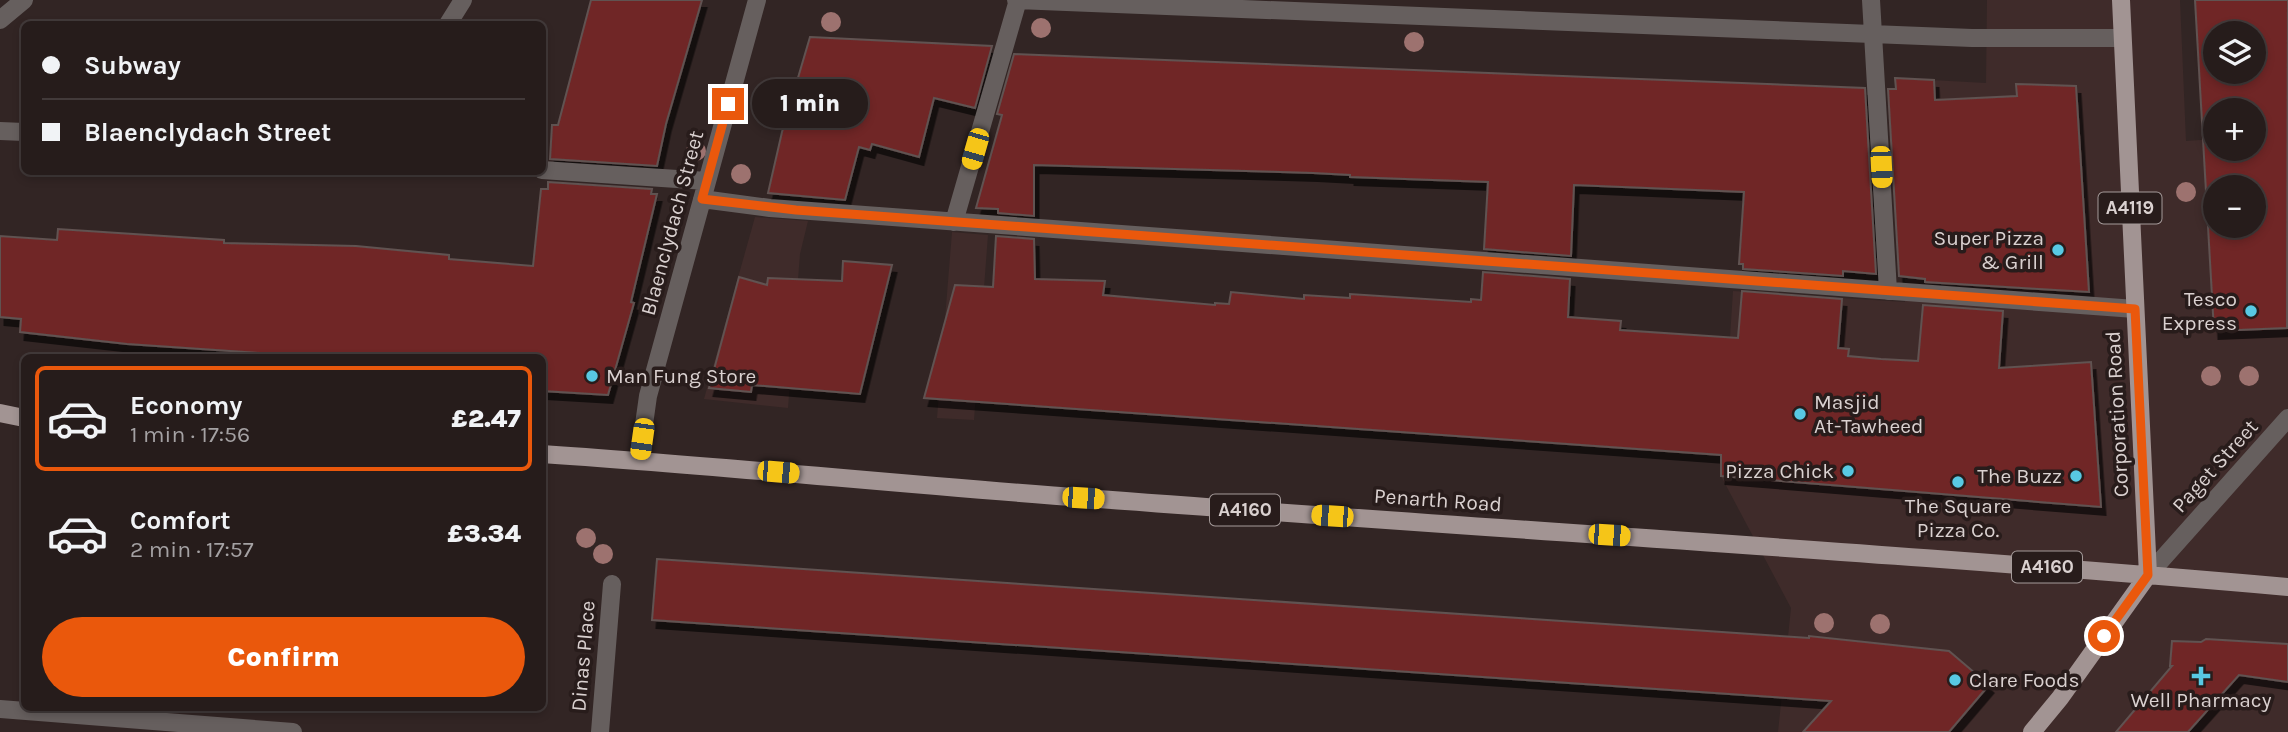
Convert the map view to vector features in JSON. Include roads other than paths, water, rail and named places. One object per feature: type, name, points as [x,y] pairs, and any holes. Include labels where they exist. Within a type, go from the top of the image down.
[{"type":"main road","name":"Corporation Road","points":[[2121,0],[2148,575]]},
{"type":"main road","points":[[0,413],[21,417]]},
{"type":"main road","name":"Penarth Road","points":[[546,454],[1083,498],[2288,587]]},
{"type":"main road","points":[[2032,732],[2060,698],[2148,575]]},
{"type":"street","points":[[0,20],[24,0]]},
{"type":"street","points":[[450,21],[463,0]]},
{"type":"street","name":"Blaenclydach Street","points":[[639,460],[648,396],[757,0]]},
{"type":"street","points":[[954,222],[1017,0],[1972,38],[2122,38]]},
{"type":"street","points":[[1871,0],[1888,291]]},
{"type":"street","points":[[0,131],[21,132]]},
{"type":"street","points":[[546,170],[705,190],[770,208],[2135,309]]},
{"type":"street","name":"Paget Street","points":[[2148,575],[2288,418]]},
{"type":"street","name":"Dinas Place","points":[[600,732],[612,584]]},
{"type":"street","points":[[0,709],[21,711]]},
{"type":"street","points":[[28,711],[293,732]]},
{"type":"place","name":"Super Pizza & Grill","points":[[2058,250]]},
{"type":"place","name":"Tesco Express","points":[[2251,311]]},
{"type":"place","name":"Man Fung Store","points":[[592,376]]},
{"type":"place","name":"Masjid At-Tawheed","points":[[1800,414]]},
{"type":"place","name":"Pizza Chick","points":[[1848,471]]},
{"type":"place","name":"The Buzz","points":[[2076,476]]},
{"type":"place","name":"The Square Pizza Co.","points":[[1958,482]]},
{"type":"place","name":"Well Pharmacy","points":[[2201,676]]},
{"type":"place","name":"Clare Foods","points":[[1955,680]]}]
